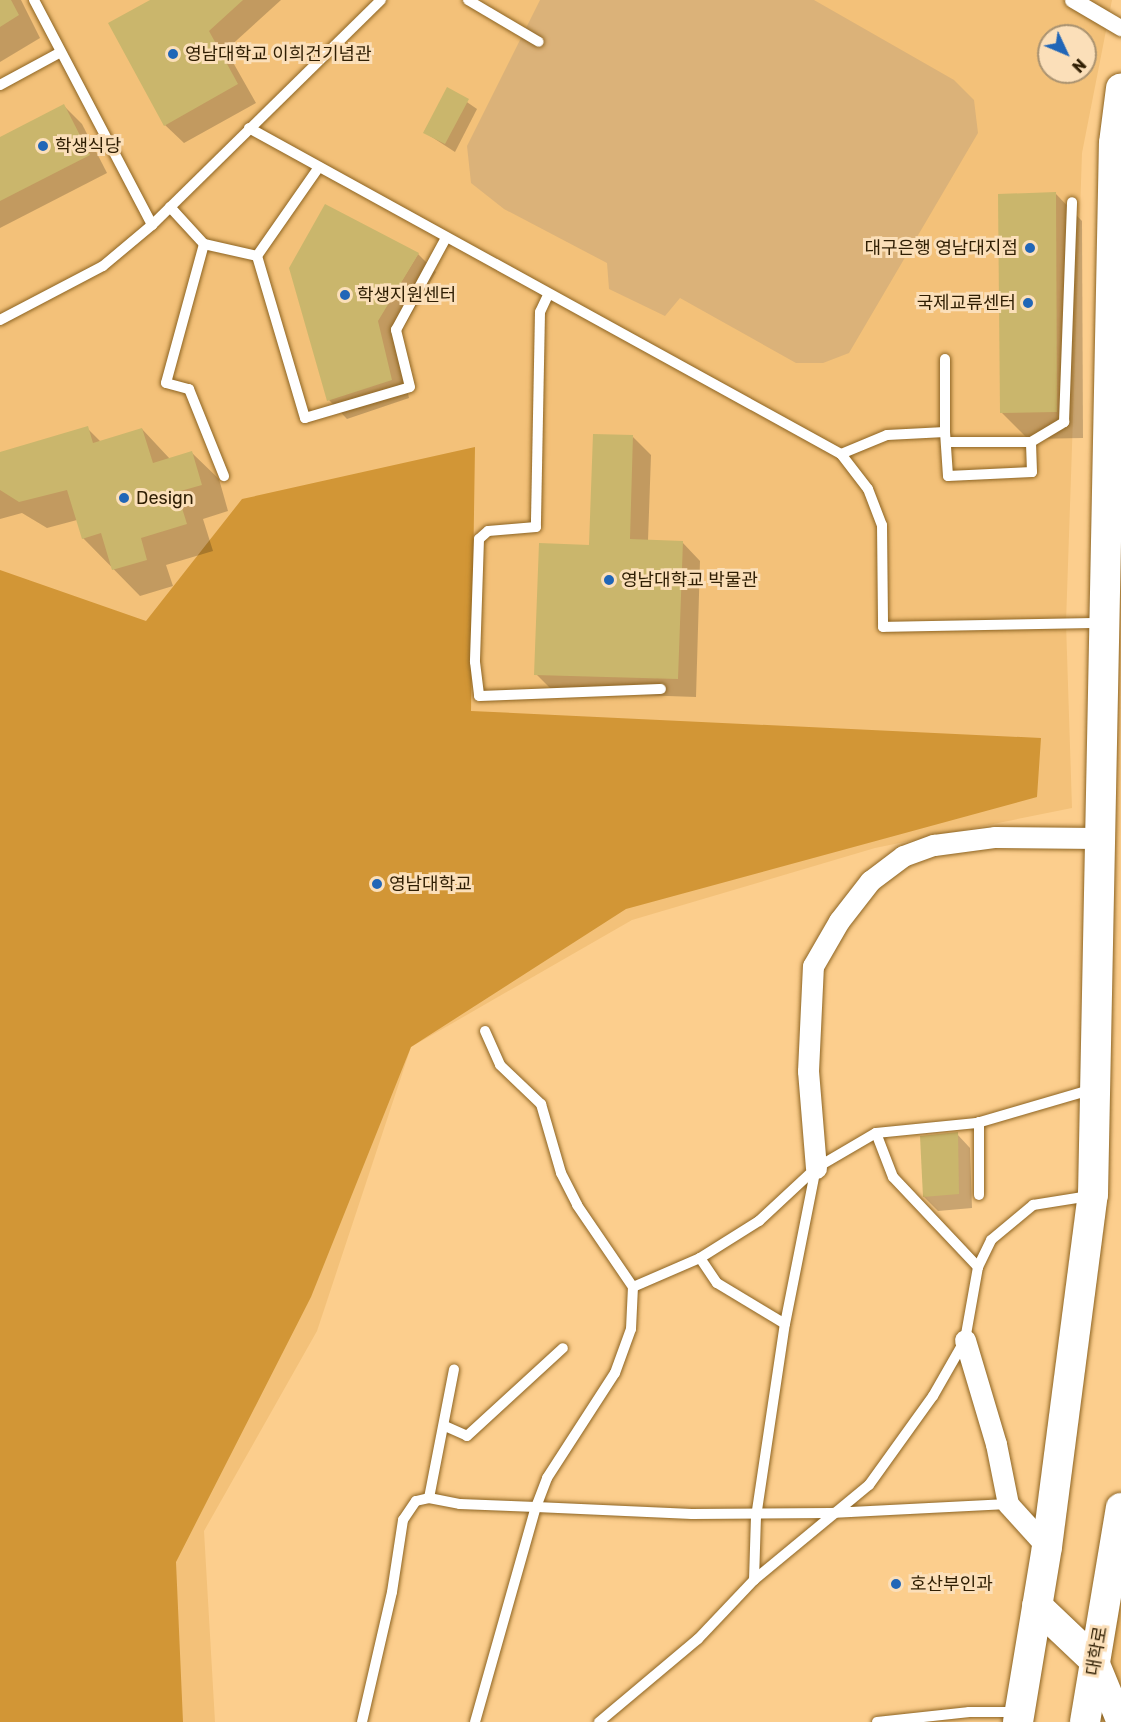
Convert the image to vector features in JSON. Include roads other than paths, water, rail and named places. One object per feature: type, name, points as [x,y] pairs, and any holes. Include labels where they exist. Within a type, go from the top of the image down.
[{"type":"main road","points":[[1019,1717],[1047,1547],[1093,1195],[1097,838],[1114,143],[1121,88]]},
{"type":"main road","name":"대학로","points":[[1085,1722],[1121,1508]]},
{"type":"main road","points":[[1037,1606],[1095,1660]]},
{"type":"street","points":[[1073,0],[1121,28]]},
{"type":"street","points":[[816,1168],[808,1071],[813,966],[839,921],[870,881],[903,856],[934,845],[995,837],[1097,838]]},
{"type":"street","points":[[964,1340],[996,1444],[1008,1504],[1047,1547]]},
{"type":"street","points":[[1095,1660],[1120,1722]]},
{"type":"lane","points":[[34,0],[152,225]]},
{"type":"lane","points":[[0,320],[103,266],[152,225],[381,0]]},
{"type":"lane","points":[[468,0],[538,42]]},
{"type":"lane","points":[[0,85],[61,52]]},
{"type":"lane","points":[[249,128],[548,295],[841,454],[868,489],[882,525],[883,627],[1102,623]]},
{"type":"lane","points":[[257,256],[319,167]]},
{"type":"lane","points":[[841,454],[887,435],[1031,442],[1064,422],[1072,202]]},
{"type":"lane","points":[[170,207],[204,244],[257,256]]},
{"type":"lane","points":[[257,256],[305,418],[410,387],[396,330],[446,238]]},
{"type":"lane","points":[[204,244],[166,383],[189,389],[224,476]]},
{"type":"lane","points":[[548,295],[540,312],[536,527],[488,531],[479,539],[475,662],[479,696],[661,689]]},
{"type":"lane","points":[[945,359],[948,476],[1032,472],[1031,442]]},
{"type":"lane","points":[[475,1722],[536,1507],[548,1478],[615,1373],[631,1329],[633,1287],[577,1206],[561,1173],[541,1104],[500,1065],[485,1031]]},
{"type":"lane","points":[[633,1287],[700,1258],[759,1221],[816,1168],[876,1133],[979,1122],[1094,1089]]},
{"type":"lane","points":[[979,1122],[979,1195]]},
{"type":"lane","points":[[876,1133],[893,1177],[978,1268]]},
{"type":"lane","points":[[754,1580],[757,1512],[785,1324],[816,1168]]},
{"type":"lane","points":[[598,1722],[698,1638],[754,1580],[831,1513],[869,1485],[887,1462],[964,1340],[978,1268],[991,1240],[1033,1205],[1093,1195]]},
{"type":"lane","points":[[700,1258],[717,1283],[785,1324]]},
{"type":"lane","points":[[445,1426],[467,1436],[563,1348]]},
{"type":"lane","points":[[429,1498],[445,1426],[454,1369]]},
{"type":"lane","points":[[362,1722],[392,1592],[403,1520],[416,1501],[429,1498],[460,1504],[536,1507],[831,1513],[1008,1504]]},
{"type":"lane","points":[[877,1722],[969,1712],[1019,1717]]},
{"type":"place","name":"영남대학교 이희건기념관","points":[[173,54]]},
{"type":"place","name":"학생식당","points":[[43,146]]},
{"type":"place","name":"대구은행 영남대지점","points":[[1030,248]]},
{"type":"place","name":"학생지원센터","points":[[345,295]]},
{"type":"place","name":"국제교류센터","points":[[1028,303]]},
{"type":"place","name":"Design","points":[[124,498]]},
{"type":"place","name":"영남대학교 박물관","points":[[609,580]]},
{"type":"place","name":"영남대학교","points":[[377,884]]},
{"type":"place","name":"호산부인과","points":[[896,1584]]}]
